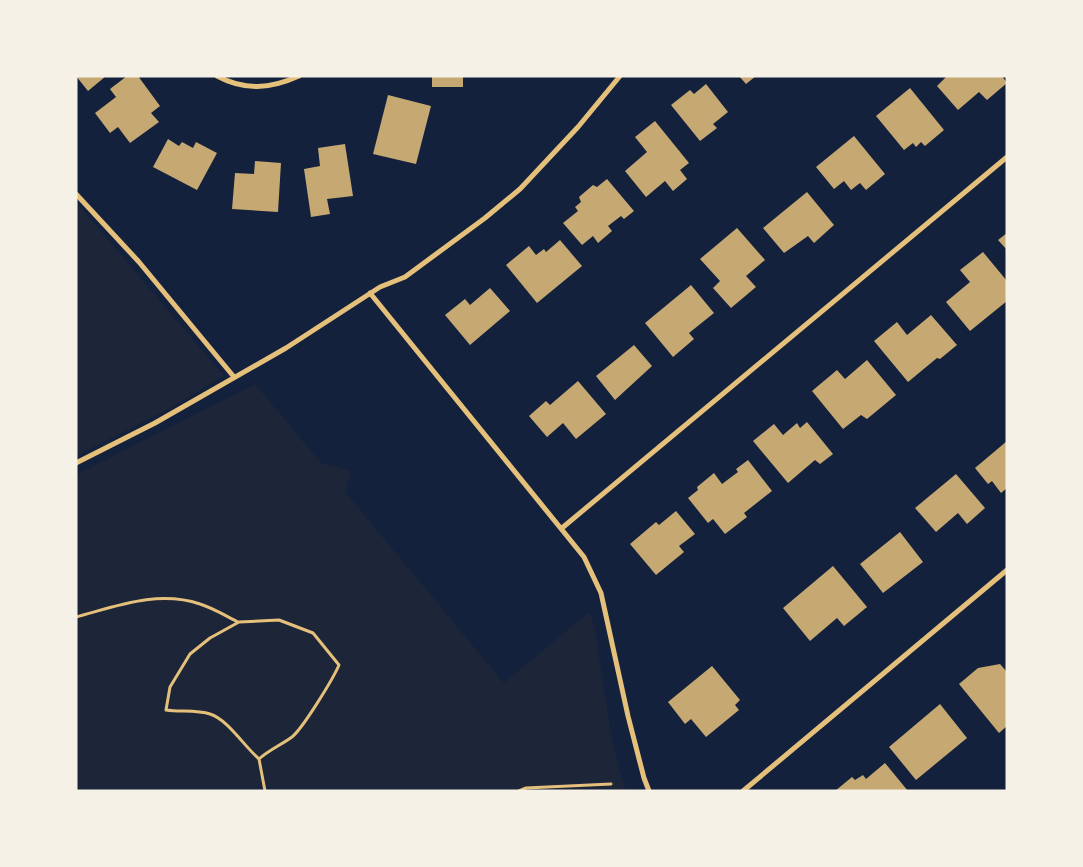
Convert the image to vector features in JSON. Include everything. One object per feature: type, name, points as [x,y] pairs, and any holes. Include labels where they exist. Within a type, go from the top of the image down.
[{"type":"street","points":[[217,76],[229,83],[265,88],[299,76]]},
{"type":"street","points":[[76,464],[155,423],[286,348],[370,293],[405,277],[520,188],[578,127],[620,76]]},
{"type":"street","points":[[562,528],[1007,157]]},
{"type":"street","points":[[76,194],[138,262],[234,377]]},
{"type":"street","points":[[370,293],[584,557],[601,593],[628,716],[644,778],[650,791]]},
{"type":"street","points":[[743,791],[1007,570]]},
{"type":"path","points":[[76,617],[150,598],[176,598],[201,604],[239,622]]},
{"type":"path","points":[[259,758],[292,737],[333,678],[339,664],[313,634],[279,620],[239,622],[210,638],[190,654],[170,687],[166,710],[210,714],[230,727],[244,747],[259,758],[265,791]]},
{"type":"path","points":[[519,791],[526,788],[612,784]]},
{"type":"shaded area","points":[[76,202],[224,376],[163,412],[76,456]]},
{"type":"shaded area","points":[[255,384],[321,463],[351,471],[345,492],[504,683],[589,612],[594,625],[613,746],[626,791],[76,791],[76,475]]},
{"type":"building","points":[[76,76],[106,76],[88,91]]},
{"type":"building","points":[[127,76],[138,76],[160,106],[151,113],[159,122],[130,143],[118,127],[110,133],[95,113],[116,97],[110,89]]},
{"type":"building","points":[[432,76],[463,76],[463,87],[432,87]]},
{"type":"building","points":[[739,76],[756,76],[746,84]]},
{"type":"building","points":[[947,76],[1002,76],[1007,83],[987,100],[979,92],[958,110],[937,86]]},
{"type":"building","points":[[706,84],[728,112],[713,124],[717,128],[700,141],[671,105],[690,90],[694,94]]},
{"type":"building","points":[[910,88],[944,130],[925,146],[921,142],[916,147],[913,143],[904,150],[876,116]]},
{"type":"building","points":[[388,95],[431,106],[416,164],[373,154]]},
{"type":"building","points":[[655,121],[689,163],[680,170],[687,179],[673,191],[665,181],[646,197],[625,171],[647,152],[635,137]]},
{"type":"building","points":[[854,136],[885,174],[866,190],[860,183],[851,190],[844,181],[834,189],[816,167]]},
{"type":"building","points":[[168,139],[179,146],[182,142],[193,148],[196,142],[217,153],[197,190],[153,167]]},
{"type":"building","points":[[345,144],[353,196],[327,199],[330,214],[311,217],[304,169],[320,166],[318,148]]},
{"type":"building","points":[[255,161],[281,163],[278,212],[232,209],[235,173],[254,174]]},
{"type":"building","points":[[607,179],[634,211],[624,219],[621,216],[608,226],[612,231],[598,243],[593,236],[582,245],[563,223],[578,211],[575,207],[581,202],[579,197],[593,185],[597,187]]},
{"type":"building","points":[[807,192],[834,225],[814,243],[808,236],[784,253],[763,228]]},
{"type":"building","points":[[737,228],[765,260],[746,276],[756,287],[731,308],[713,288],[720,281],[700,259]]},
{"type":"building","points":[[1007,233],[1007,250],[998,240]]},
{"type":"building","points":[[560,240],[582,266],[537,303],[506,265],[529,246],[536,255],[544,249],[546,252]]},
{"type":"building","points":[[983,252],[1007,281],[1007,301],[970,331],[946,302],[970,282],[960,270]]},
{"type":"building","points":[[691,285],[714,313],[689,333],[694,339],[673,357],[645,323]]},
{"type":"building","points":[[490,288],[510,311],[470,345],[445,315],[465,299],[470,305]]},
{"type":"building","points":[[931,315],[957,345],[940,359],[937,358],[908,382],[874,341],[897,322],[907,335]]},
{"type":"building","points":[[634,345],[652,366],[615,400],[596,376]]},
{"type":"building","points":[[867,360],[896,395],[867,419],[861,415],[843,429],[812,391],[837,370],[845,379]]},
{"type":"building","points":[[578,381],[606,414],[576,439],[563,423],[547,437],[529,416],[546,401],[550,405]]},
{"type":"building","points":[[807,422],[833,454],[820,464],[815,460],[788,483],[753,441],[774,424],[783,435],[797,423],[800,428]]},
{"type":"building","points":[[1007,441],[1007,488],[1001,493],[992,481],[988,484],[975,468]]},
{"type":"building","points":[[748,460],[772,491],[744,513],[747,517],[725,534],[713,519],[708,523],[688,498],[698,490],[697,487],[714,473],[722,484],[738,472],[736,469]]},
{"type":"building","points":[[956,474],[985,508],[967,524],[958,513],[936,532],[915,508]]},
{"type":"building","points":[[676,511],[695,534],[679,546],[684,552],[656,575],[630,544],[656,522],[659,525]]},
{"type":"building","points":[[900,532],[923,562],[883,593],[860,564]]},
{"type":"building","points":[[833,566],[867,607],[844,626],[837,618],[810,641],[783,608]]},
{"type":"building","points":[[1000,664],[1007,672],[1007,726],[999,733],[959,684],[978,668]]},
{"type":"building","points":[[712,666],[740,700],[735,705],[739,710],[706,737],[691,719],[685,724],[668,702]]},
{"type":"building","points":[[940,704],[967,738],[916,780],[889,747]]},
{"type":"building","points":[[885,763],[908,791],[835,791],[852,777],[855,780],[863,775],[866,779]]}]
